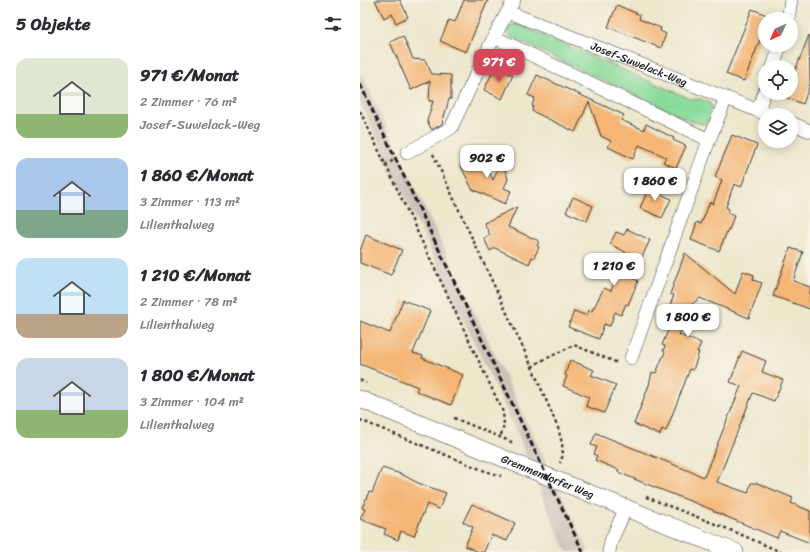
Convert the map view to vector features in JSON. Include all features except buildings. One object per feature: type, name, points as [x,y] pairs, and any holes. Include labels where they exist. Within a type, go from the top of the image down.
[{"type":"street","points":[[789,12],[791,0]]},
{"type":"street","name":"Josef-Suwelack-Weg","points":[[407,153],[451,128],[494,37],[511,6],[758,111]]},
{"type":"street","points":[[494,37],[709,140]]},
{"type":"street","points":[[631,358],[709,140],[726,98]]},
{"type":"street","points":[[798,126],[810,131]]},
{"type":"street","name":"Gremmendorfer Weg","points":[[360,398],[736,552]]},
{"type":"street","points":[[609,552],[610,541],[626,508]]},
{"type":"path","points":[[360,111],[503,412],[504,425],[500,437]]},
{"type":"path","points":[[427,142],[532,367],[558,428],[562,443],[563,455],[560,463]]},
{"type":"path","points":[[385,165],[392,162]]},
{"type":"path","points":[[532,367],[574,345],[618,363],[631,358]]},
{"type":"path","name":"Gremmendorfer Weg","points":[[360,420],[467,464],[506,478]]},
{"type":"shaded area","points":[[360,72],[589,552],[567,552],[548,511],[520,439],[360,102]]},
{"type":"green space","points":[[517,24],[691,99],[701,99],[710,103],[713,112],[710,120],[703,124],[690,121],[511,37],[507,32],[509,26]]},
{"type":"railway","points":[[360,84],[583,552]]}]
